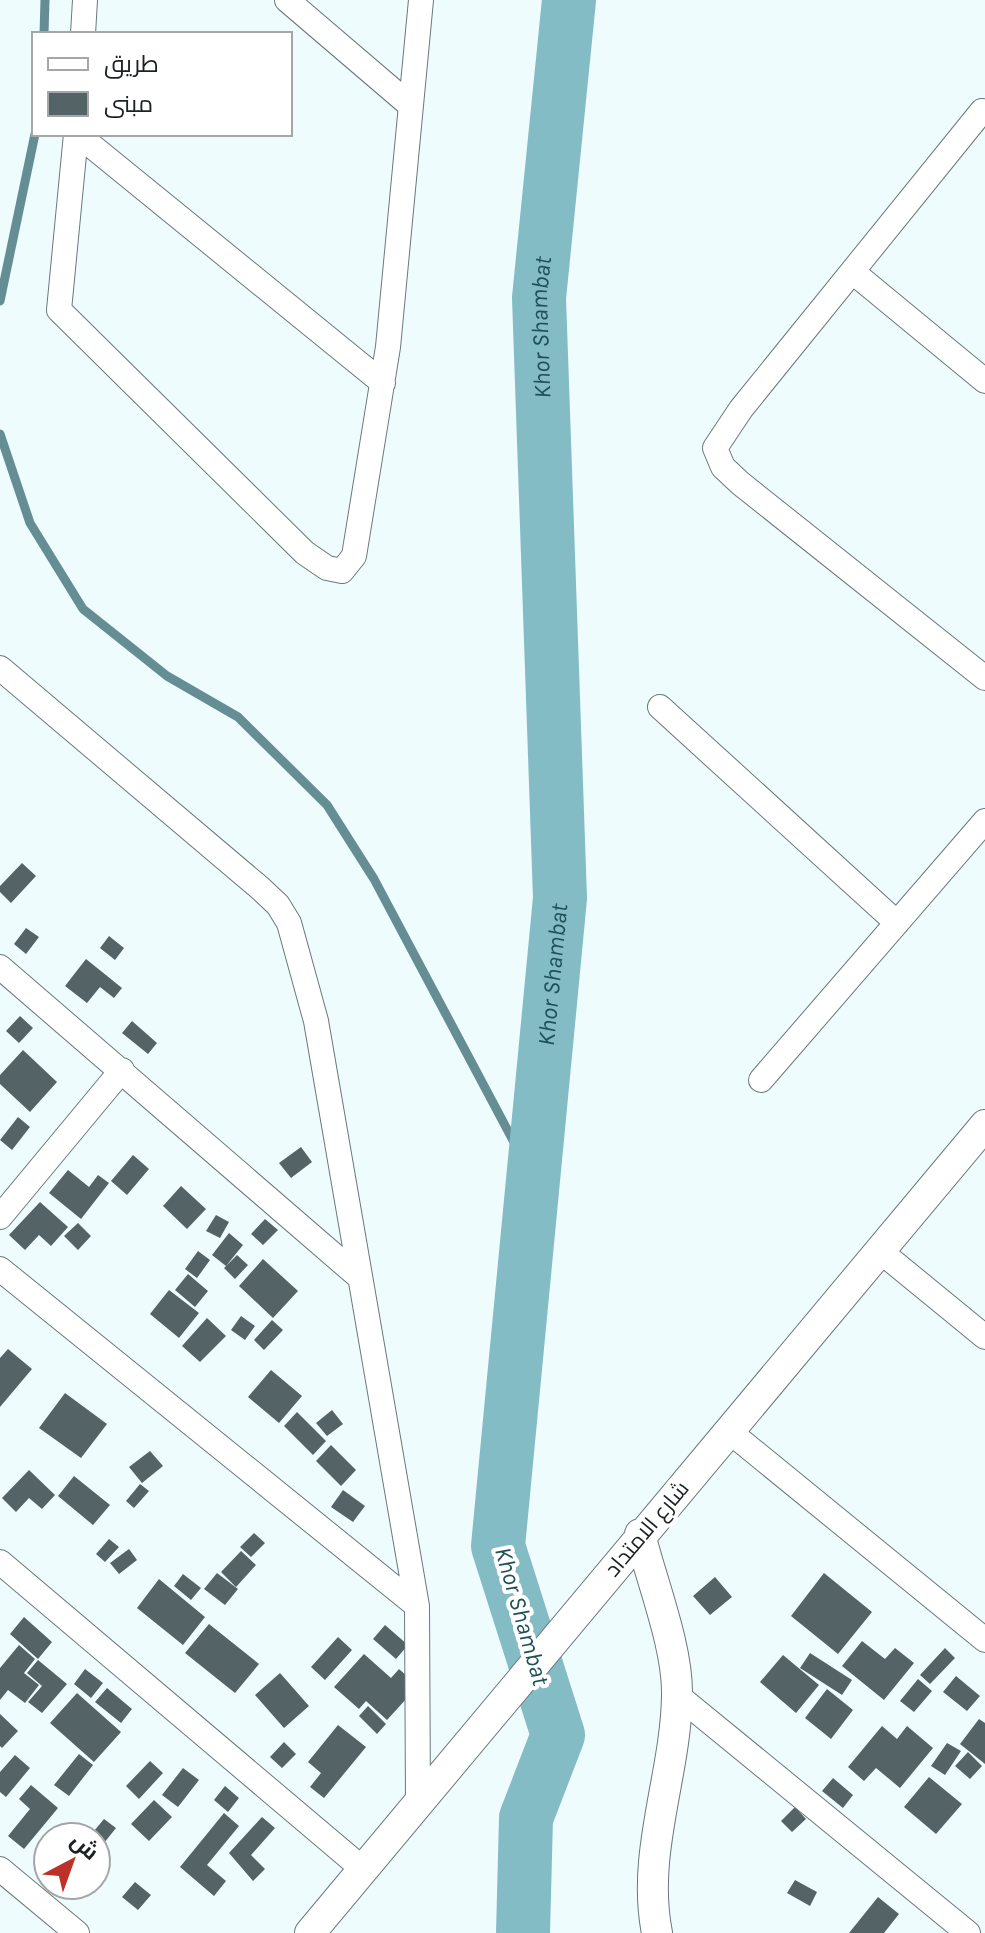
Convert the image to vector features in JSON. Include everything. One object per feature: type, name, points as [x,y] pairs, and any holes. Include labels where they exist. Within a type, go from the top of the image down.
[{"type":"street","points":[[83,32],[85,0]]},
{"type":"street","points":[[287,0],[411,106]]},
{"type":"street","points":[[76,136],[59,310],[196,449],[305,553],[327,568],[342,571],[354,556],[383,383],[421,0]]},
{"type":"street","points":[[982,111],[741,409],[715,448],[723,467],[740,483],[985,678]]},
{"type":"street","points":[[78,136],[383,383]]},
{"type":"street","points":[[854,273],[985,381]]},
{"type":"street","points":[[0,668],[260,888],[278,905],[289,923],[316,1021],[417,1606],[422,1799]]},
{"type":"street","points":[[660,707],[897,923]]},
{"type":"street","points":[[761,1080],[985,821]]},
{"type":"street","points":[[0,967],[358,1276]]},
{"type":"street","points":[[0,1217],[122,1070]]},
{"type":"street","name":"شارع الامتداد","points":[[310,1933],[640,1534],[730,1432],[985,1125]]},
{"type":"street","points":[[880,1251],[985,1337]]},
{"type":"street","points":[[0,1269],[417,1606]]},
{"type":"street","points":[[730,1432],[985,1640]]},
{"type":"street","points":[[640,1534],[673,1652],[677,1695],[652,1867],[652,1909],[657,1933]]},
{"type":"street","points":[[0,1562],[364,1870]]},
{"type":"street","points":[[677,1695],[968,1933]]},
{"type":"street","points":[[0,1869],[77,1933]]},
{"type":"building","points":[[22,863],[36,876],[11,903],[0,892],[0,886]]},
{"type":"building","points":[[26,928],[39,937],[26,954],[14,944]]},
{"type":"building","points":[[109,936],[124,948],[115,960],[100,948]]},
{"type":"building","points":[[86,959],[122,988],[114,998],[100,987],[87,1003],[65,986]]},
{"type":"building","points":[[20,1016],[33,1028],[19,1043],[6,1031]]},
{"type":"building","points":[[132,1021],[157,1043],[148,1054],[122,1033]]},
{"type":"building","points":[[23,1050],[57,1082],[30,1112],[0,1084],[0,1075]]},
{"type":"building","points":[[18,1117],[30,1127],[12,1150],[0,1140]]},
{"type":"building","points":[[301,1147],[312,1162],[291,1178],[279,1163]]},
{"type":"building","points":[[133,1155],[149,1169],[127,1195],[111,1181]]},
{"type":"building","points":[[68,1170],[89,1187],[98,1175],[109,1183],[81,1219],[49,1193]]},
{"type":"building","points":[[181,1186],[206,1209],[187,1229],[163,1206]]},
{"type":"building","points":[[40,1202],[68,1227],[51,1246],[39,1235],[25,1250],[9,1235]]},
{"type":"building","points":[[216,1215],[229,1222],[220,1238],[206,1231]]},
{"type":"building","points":[[265,1219],[278,1230],[263,1245],[251,1234]]},
{"type":"building","points":[[78,1223],[91,1236],[78,1250],[64,1236]]},
{"type":"building","points":[[229,1233],[243,1245],[226,1266],[212,1255]]},
{"type":"building","points":[[198,1251],[210,1260],[197,1278],[185,1269]]},
{"type":"building","points":[[237,1255],[248,1265],[235,1279],[224,1268]]},
{"type":"building","points":[[263,1259],[298,1291],[273,1318],[239,1286]]},
{"type":"building","points":[[188,1274],[208,1291],[195,1307],[175,1290]]},
{"type":"building","points":[[169,1290],[199,1313],[179,1338],[150,1314]]},
{"type":"building","points":[[241,1316],[255,1326],[245,1340],[231,1330]]},
{"type":"building","points":[[207,1318],[226,1336],[200,1362],[182,1346]]},
{"type":"building","points":[[272,1320],[283,1330],[264,1350],[254,1340]]},
{"type":"building","points":[[8,1349],[32,1369],[0,1407],[0,1358]]},
{"type":"building","points":[[271,1370],[302,1396],[279,1423],[248,1397]]},
{"type":"building","points":[[65,1393],[107,1424],[81,1458],[39,1428]]},
{"type":"building","points":[[332,1410],[343,1424],[327,1436],[316,1423]]},
{"type":"building","points":[[297,1412],[326,1441],[313,1455],[284,1426]]},
{"type":"building","points":[[331,1445],[356,1470],[341,1486],[316,1461]]},
{"type":"building","points":[[150,1451],[163,1466],[142,1483],[129,1467]]},
{"type":"building","points":[[29,1470],[55,1495],[42,1509],[29,1498],[16,1512],[2,1498]]},
{"type":"building","points":[[74,1476],[110,1505],[93,1525],[58,1496]]},
{"type":"building","points":[[140,1484],[149,1491],[134,1508],[126,1501]]},
{"type":"building","points":[[343,1490],[365,1506],[353,1522],[331,1507]]},
{"type":"building","points":[[254,1533],[265,1543],[251,1557],[240,1547]]},
{"type":"building","points":[[109,1539],[119,1547],[105,1562],[96,1554]]},
{"type":"building","points":[[129,1549],[137,1560],[119,1574],[110,1563]]},
{"type":"building","points":[[241,1551],[256,1565],[236,1587],[221,1572]]},
{"type":"building","points":[[217,1573],[238,1589],[225,1605],[204,1589]]},
{"type":"building","points":[[824,1573],[872,1612],[838,1654],[791,1616]]},
{"type":"building","points":[[183,1574],[201,1588],[191,1600],[174,1586]]},
{"type":"building","points":[[715,1577],[732,1597],[710,1615],[693,1596]]},
{"type":"building","points":[[159,1579],[205,1617],[183,1645],[137,1608]]},
{"type":"building","points":[[24,1617],[52,1642],[38,1659],[10,1634]]},
{"type":"building","points":[[209,1624],[259,1664],[235,1693],[185,1653]]},
{"type":"building","points":[[385,1625],[408,1645],[396,1659],[373,1639]]},
{"type":"building","points":[[338,1637],[352,1650],[325,1680],[311,1667]]},
{"type":"building","points":[[862,1641],[885,1659],[895,1648],[914,1663],[884,1700],[842,1666]]},
{"type":"building","points":[[19,1645],[35,1659],[24,1673],[39,1685],[25,1703],[8,1690],[0,1700],[0,1668]]},
{"type":"building","points":[[945,1648],[955,1658],[930,1684],[920,1675]]},
{"type":"building","points":[[810,1653],[852,1680],[842,1695],[800,1668]]},
{"type":"building","points":[[364,1654],[391,1678],[399,1669],[418,1686],[387,1720],[366,1701],[359,1709],[334,1687]]},
{"type":"building","points":[[783,1655],[819,1685],[796,1713],[760,1682]]},
{"type":"building","points":[[38,1660],[67,1684],[42,1713],[28,1702],[42,1686],[27,1673]]},
{"type":"building","points":[[85,1669],[103,1683],[91,1698],[74,1684]]},
{"type":"building","points":[[280,1673],[309,1706],[284,1728],[255,1695]]},
{"type":"building","points":[[956,1676],[980,1696],[967,1711],[943,1692]]},
{"type":"building","points":[[918,1679],[932,1691],[914,1712],[900,1701]]},
{"type":"building","points":[[107,1688],[132,1709],[121,1723],[95,1702]]},
{"type":"building","points":[[827,1689],[853,1710],[831,1739],[805,1718]]},
{"type":"building","points":[[77,1693],[121,1732],[94,1762],[50,1723]]},
{"type":"building","points":[[368,1706],[386,1724],[377,1734],[359,1716]]},
{"type":"building","points":[[0,1714],[18,1731],[2,1748],[0,1746]]},
{"type":"building","points":[[979,1719],[985,1723],[985,1764],[960,1744]]},
{"type":"building","points":[[338,1725],[366,1747],[324,1798],[310,1787],[321,1773],[308,1762]]},
{"type":"building","points":[[882,1726],[897,1739],[907,1726],[933,1748],[900,1788],[876,1768],[864,1781],[848,1767]]},
{"type":"building","points":[[284,1742],[296,1754],[282,1768],[270,1757]]},
{"type":"building","points":[[947,1743],[961,1751],[945,1775],[931,1766]]},
{"type":"building","points":[[968,1752],[982,1766],[970,1779],[955,1766]]},
{"type":"building","points":[[79,1754],[93,1765],[69,1796],[54,1785]]},
{"type":"building","points":[[15,1755],[30,1768],[6,1797],[0,1792],[0,1772]]},
{"type":"building","points":[[150,1761],[163,1773],[139,1799],[126,1786]]},
{"type":"building","points":[[183,1768],[199,1780],[178,1807],[162,1795]]},
{"type":"building","points":[[929,1777],[962,1804],[936,1834],[904,1807]]},
{"type":"building","points":[[833,1778],[853,1795],[843,1808],[822,1791]]},
{"type":"building","points":[[31,1785],[58,1808],[47,1821],[32,1821],[32,1839],[24,1849],[8,1836],[30,1809],[19,1799]]},
{"type":"building","points":[[225,1786],[239,1798],[228,1812],[214,1800]]},
{"type":"building","points":[[154,1800],[172,1817],[149,1841],[131,1824]]},
{"type":"building","points":[[795,1807],[806,1819],[792,1832],[781,1821]]},
{"type":"building","points":[[224,1813],[239,1826],[207,1865],[226,1881],[214,1896],[180,1867]]},
{"type":"building","points":[[262,1817],[275,1828],[251,1855],[265,1869],[253,1881],[229,1853]]},
{"type":"building","points":[[795,1880],[817,1892],[810,1906],[787,1893]]},
{"type":"building","points":[[135,1882],[151,1895],[138,1910],[122,1897]]},
{"type":"building","points":[[878,1897],[899,1914],[884,1933],[849,1933]]},
{"type":"waterway","points":[[44,32],[45,0]]},
{"type":"waterway","name":"Khor Shambat","points":[[523,1933],[526,1818],[558,1735],[498,1546],[560,898],[539,298],[569,0]]},
{"type":"waterway","points":[[0,301],[35,136]]},
{"type":"waterway","points":[[0,434],[30,523],[83,609],[167,676],[238,717],[327,805],[374,879],[533,1178]]}]
